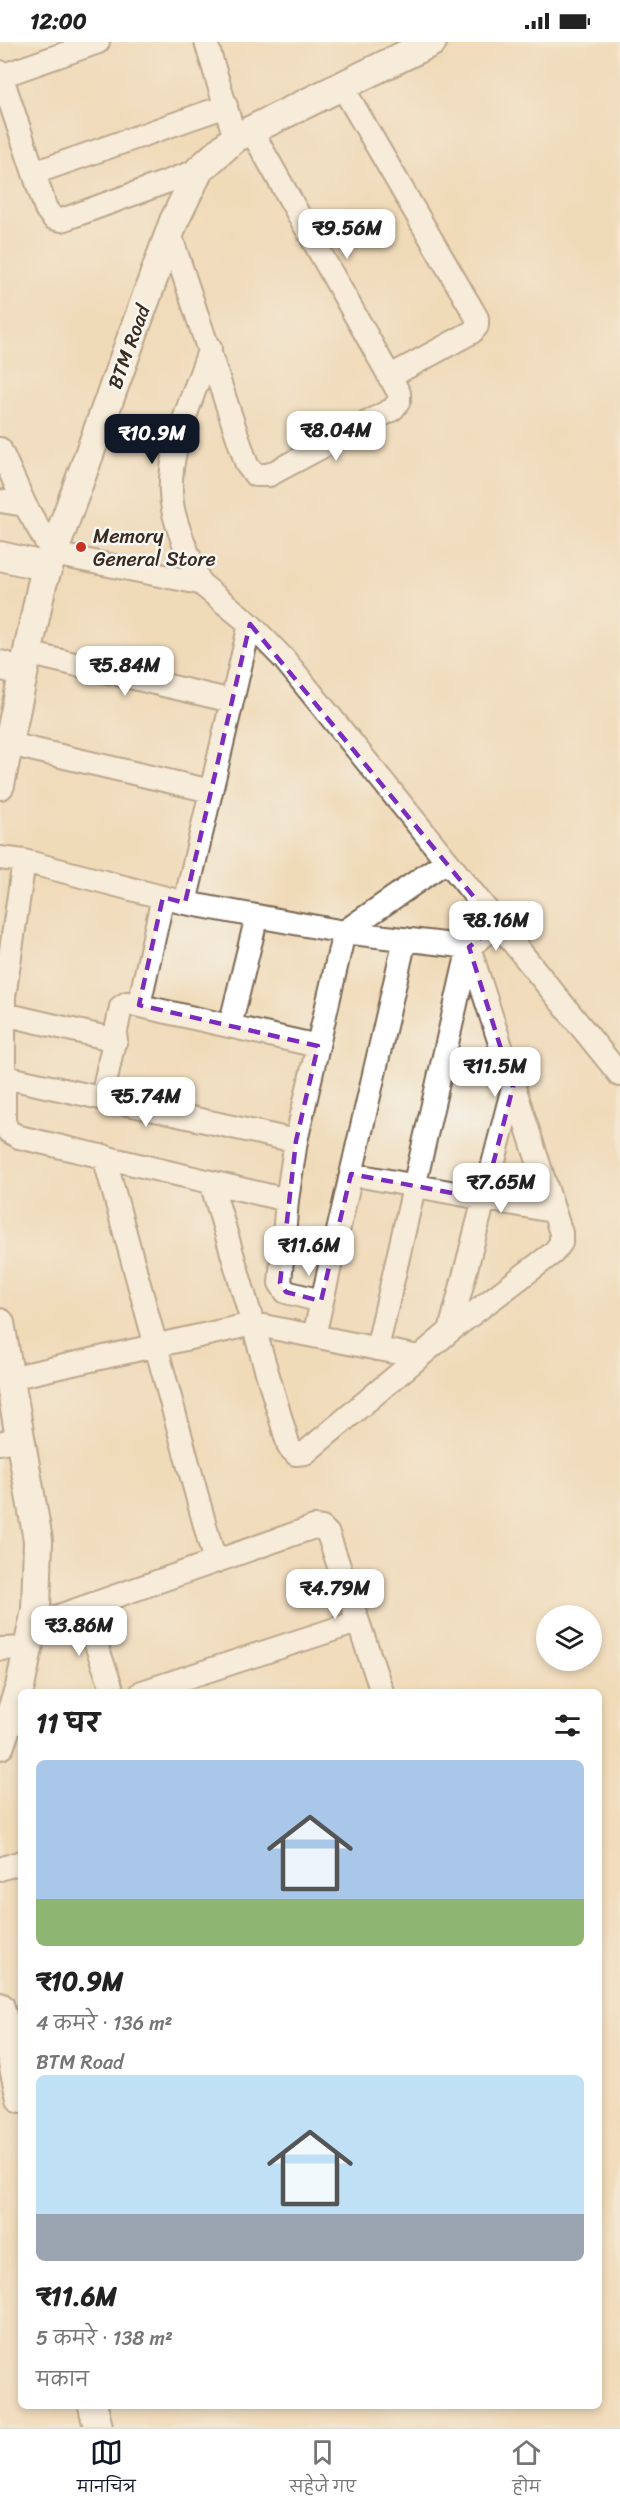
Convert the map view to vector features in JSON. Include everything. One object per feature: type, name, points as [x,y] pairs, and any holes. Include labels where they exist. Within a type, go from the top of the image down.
[{"type":"street","points":[[98,42],[52,50],[1,74],[46,208],[53,218],[62,220],[199,170]]},
{"type":"street","points":[[170,234],[210,348],[247,465],[255,475],[269,475],[393,409],[399,401],[399,393],[226,106],[206,42]]},
{"type":"street","name":"BTM Road","points":[[0,785],[9,744],[17,664],[50,560],[170,234],[199,170],[243,134],[432,42]]},
{"type":"street","points":[[342,86],[477,318],[477,326],[472,332],[389,377]]},
{"type":"street","points":[[34,173],[226,106]]},
{"type":"street","points":[[200,583],[173,508],[170,477],[176,448],[210,348]]},
{"type":"street","points":[[0,449],[50,560]]},
{"type":"street","points":[[0,501],[25,505]]},
{"type":"street","points":[[0,556],[50,560],[200,583],[250,624],[284,659],[620,1076]]},
{"type":"street","points":[[185,903],[250,624]]},
{"type":"street","points":[[17,664],[232,701]]},
{"type":"street","points":[[9,744],[211,791]]},
{"type":"street","points":[[0,858],[24,861],[185,903],[344,932],[469,947]]},
{"type":"street","points":[[24,861],[4,997],[4,1121],[8,1131],[19,1137],[287,1200]]},
{"type":"street","points":[[321,1301],[286,1292],[281,1287],[287,1200],[296,1141],[344,932],[446,862]]},
{"type":"street","points":[[138,1005],[163,897]]},
{"type":"street","points":[[230,1026],[257,916]]},
{"type":"street","points":[[377,1349],[469,947],[497,925]]},
{"type":"street","points":[[314,1336],[405,939]]},
{"type":"street","points":[[211,1182],[289,1447],[296,1454],[305,1454],[450,1331],[553,1253],[561,1243],[561,1233],[552,1211],[469,947]]},
{"type":"street","points":[[102,1098],[116,1040],[121,1007],[127,1003],[318,1046]]},
{"type":"street","points":[[4,1014],[116,1040]]},
{"type":"street","points":[[5,1077],[296,1141]]},
{"type":"street","points":[[450,1331],[513,1087]]},
{"type":"street","points":[[104,1156],[215,1562]]},
{"type":"street","points":[[351,1174],[552,1211]]},
{"type":"street","points":[[0,1323],[10,1378],[10,1440],[38,1540],[30,1637],[20,1689]]},
{"type":"street","points":[[10,1378],[253,1324],[419,1357]]},
{"type":"street","points":[[0,1649],[30,1637],[83,1608],[314,1527],[322,1528],[328,1534],[381,1689]]},
{"type":"street","points":[[83,1608],[113,1689]]},
{"type":"street","points":[[151,1689],[357,1622]]},
{"type":"street","points":[[8,1738],[18,1696]]},
{"type":"street","points":[[0,1869],[18,1863]]},
{"type":"street","points":[[0,2007],[18,2085]]},
{"type":"street","points":[[94,2409],[99,2427]]},
{"type":"highlighted area","points":[[250,624],[497,925],[469,947],[513,1087],[484,1199],[351,1174],[321,1301],[286,1292],[280,1283],[296,1141],[318,1046],[139,1005],[163,897],[185,903]]},
{"type":"place","name":"Memory General Store","points":[[81,547]]}]
